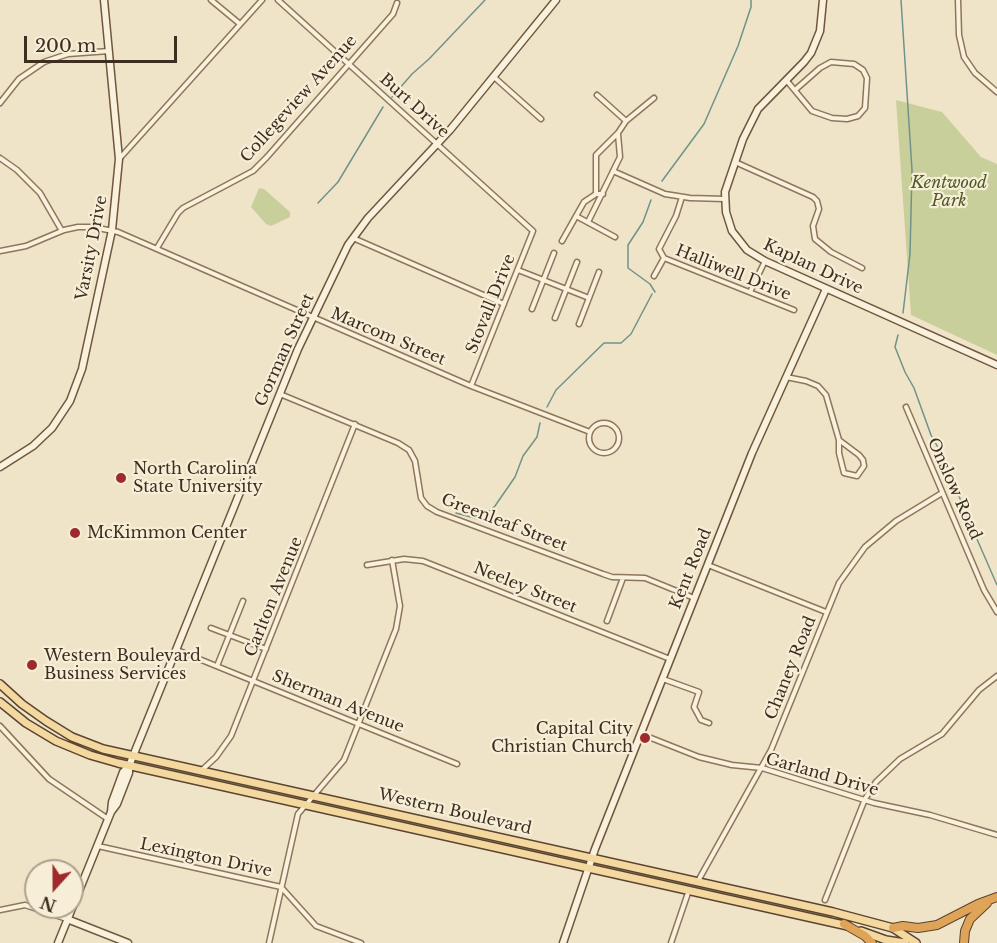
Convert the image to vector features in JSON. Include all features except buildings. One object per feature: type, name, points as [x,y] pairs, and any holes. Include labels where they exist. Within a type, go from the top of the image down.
[{"type":"highway","points":[[893,928],[937,925],[994,899]]},
{"type":"highway","points":[[964,943],[965,931],[970,919],[994,899]]},
{"type":"highway","points":[[844,924],[865,936],[872,943]]},
{"type":"main road","name":"Western Boulevard","points":[[0,684],[30,710],[64,733],[95,746],[314,795],[591,863],[689,890],[844,924],[886,940],[905,943]]},
{"type":"main road","name":"Western Boulevard","points":[[0,702],[26,723],[56,741],[90,755],[129,766],[305,805],[591,863],[697,881],[893,928],[916,943]]},
{"type":"street","name":"Varsity Drive","points":[[0,467],[28,450],[58,421],[70,400],[82,369],[112,230],[119,159],[104,0]]},
{"type":"street","points":[[211,0],[240,24]]},
{"type":"street","points":[[119,159],[261,0]]},
{"type":"street","name":"Burt Drive","points":[[278,0],[533,231]]},
{"type":"street","name":"Gorman Street","points":[[84,880],[110,816],[112,802],[123,772],[129,766],[280,394],[313,317],[353,238],[368,218],[438,144],[556,0]]},
{"type":"street","name":"Kaplan Drive","points":[[823,0],[821,25],[815,43],[804,62],[754,115],[727,185],[725,199],[728,221],[747,250],[765,261],[997,365]]},
{"type":"street","points":[[958,0],[959,35],[964,57],[975,73],[997,92]]},
{"type":"street","name":"Collegeview Avenue","points":[[157,248],[178,213],[195,201],[253,171],[393,14],[397,3]]},
{"type":"street","points":[[0,103],[19,79],[44,62],[68,54],[109,51]]},
{"type":"street","points":[[787,81],[812,111],[832,118],[851,118],[861,114],[865,108],[867,78],[863,70],[854,64],[831,62],[820,68],[795,90]]},
{"type":"street","points":[[494,76],[541,119]]},
{"type":"street","points":[[597,96],[626,121]]},
{"type":"street","points":[[596,194],[596,155],[618,133],[626,121],[654,98]]},
{"type":"street","points":[[588,222],[620,157],[618,133]]},
{"type":"street","points":[[0,159],[17,170],[40,193],[62,231]]},
{"type":"street","points":[[735,162],[813,197],[819,209],[813,226],[815,239],[831,252],[862,268]]},
{"type":"street","points":[[613,171],[665,195],[725,199]]},
{"type":"street","points":[[562,241],[584,202],[596,194],[603,194]]},
{"type":"street","points":[[654,276],[664,258],[659,249],[676,216],[682,197]]},
{"type":"street","points":[[576,216],[615,237]]},
{"type":"street","name":"Marcom Street","points":[[0,251],[26,246],[78,227],[93,226],[112,230],[471,386],[591,432]]},
{"type":"street","name":"Stovall Drive","points":[[471,386],[533,231]]},
{"type":"street","points":[[353,238],[504,304]]},
{"type":"street","points":[[532,309],[555,253]]},
{"type":"street","name":"Halliwell Drive","points":[[664,258],[794,310]]},
{"type":"street","points":[[750,292],[765,261]]},
{"type":"street","points":[[555,318],[577,262]]},
{"type":"street","points":[[518,270],[589,298]]},
{"type":"street","points":[[579,324],[599,273]]},
{"type":"street","name":"Kent Road","points":[[563,943],[591,863],[752,453],[826,289]]},
{"type":"street","points":[[785,377],[818,386],[826,395],[839,440],[839,453],[844,472],[847,475],[857,476],[864,466],[864,460],[839,440]]},
{"type":"street","name":"Greenleaf Street","points":[[280,394],[355,424],[409,450],[415,460],[421,498],[437,512],[603,574],[623,578],[645,578],[694,598]]},
{"type":"street","name":"Onslow Road","points":[[906,407],[984,590],[997,612]]},
{"type":"street","name":"Marcom Street","points":[[608,423],[619,434],[617,445],[609,451],[598,451],[590,442],[591,432],[597,425],[608,423]]},
{"type":"street","name":"Carlton Avenue","points":[[201,770],[216,757],[231,736],[355,424]]},
{"type":"street","name":"Chaney Road","points":[[697,881],[762,768],[839,583],[865,547],[896,521],[942,493]]},
{"type":"street","name":"Neeley Street","points":[[367,565],[409,559],[428,563],[670,659]]},
{"type":"street","points":[[269,943],[297,816],[344,760],[360,724],[399,617],[399,600],[392,560]]},
{"type":"street","points":[[708,565],[826,612]]},
{"type":"street","points":[[607,621],[623,578]]},
{"type":"street","points":[[217,666],[243,601]]},
{"type":"street","points":[[211,628],[266,649]]},
{"type":"street","name":"Sherman Avenue","points":[[177,650],[457,764]]},
{"type":"street","points":[[825,900],[865,799],[886,771],[900,759],[942,734],[979,690],[997,676]]},
{"type":"street","points":[[663,679],[699,692],[694,707],[701,720],[709,723]]},
{"type":"street","points":[[0,726],[49,779],[110,816]]},
{"type":"street","name":"Garland Drive","points":[[641,734],[699,757],[732,765],[762,768],[874,803],[935,816],[997,835]]},
{"type":"street","name":"Lexington Drive","points":[[98,846],[281,887],[316,926],[361,943]]},
{"type":"street","points":[[671,943],[689,890]]},
{"type":"street","points":[[0,910],[24,905]]},
{"type":"street","points":[[68,919],[128,943]]},
{"type":"street","name":"Gorman Street","points":[[58,943],[68,919]]},
{"type":"green space","name":"Kentwood Park","points":[[896,100],[942,112],[981,157],[997,164],[997,355],[911,315]]},
{"type":"green space","points":[[259,188],[264,189],[290,212],[290,217],[271,226],[266,224],[251,207]]},
{"type":"waterway","points":[[392,97],[485,0]]},
{"type":"waterway","points":[[662,181],[704,124],[738,46],[751,7],[751,0]]},
{"type":"waterway","points":[[901,0],[912,170],[910,254],[903,313]]},
{"type":"waterway","points":[[318,203],[338,182],[383,107]]},
{"type":"waterway","points":[[651,200],[643,222],[628,245],[628,268],[650,284],[655,292]]},
{"type":"waterway","points":[[547,407],[556,390],[604,343],[621,343],[631,334],[652,294]]},
{"type":"waterway","points":[[898,335],[895,347],[997,585]]},
{"type":"waterway","points":[[456,513],[478,519],[495,506],[515,477],[523,456],[537,437],[540,423]]},
{"type":"place","name":"North Carolina State University","points":[[121,478]]},
{"type":"place","name":"McKimmon Center","points":[[75,533]]},
{"type":"place","name":"Western Boulevard Business Services","points":[[32,665]]},
{"type":"place","name":"Capital City Christian Church","points":[[645,738]]}]
